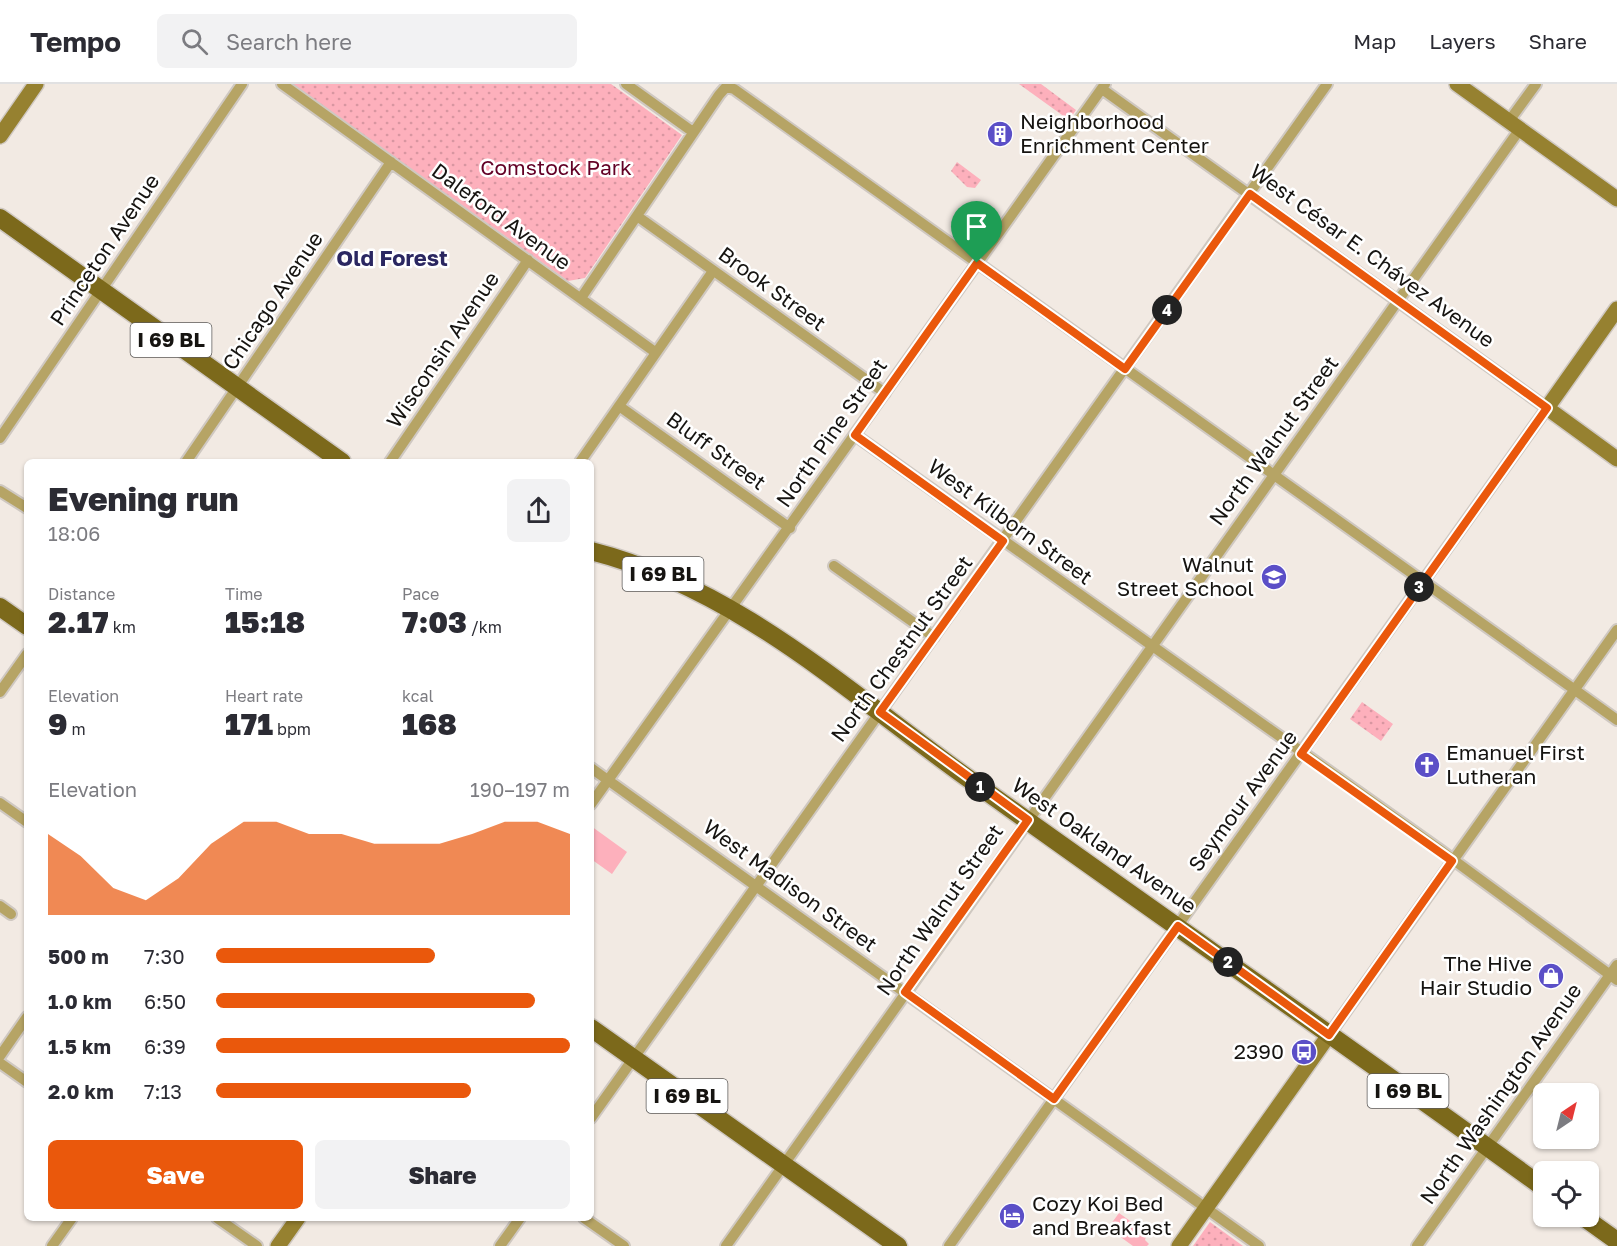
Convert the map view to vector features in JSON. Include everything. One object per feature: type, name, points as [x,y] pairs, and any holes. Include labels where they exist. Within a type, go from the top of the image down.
[{"type":"main road","name":"I 69 BL","points":[[0,218],[338,459]]},
{"type":"main road","name":"West Oakland Avenue","points":[[594,552],[674,578],[731,608],[880,712],[1486,1147]]},
{"type":"main road","points":[[0,607],[24,624]]},
{"type":"main road","name":"I 69 BL","points":[[594,1030],[898,1246]]},
{"type":"main road","name":"I 69 BL","points":[[1486,1147],[1533,1180]]},
{"type":"main road","points":[[1594,1227],[1609,1241]]},
{"type":"street","points":[[0,136],[36,84]]},
{"type":"street","name":"Princeton Avenue","points":[[0,438],[242,84]]},
{"type":"street","name":"Daleford Avenue","points":[[282,84],[656,352]]},
{"type":"street","points":[[626,84],[693,132]]},
{"type":"street","name":"North Chestnut Street","points":[[594,1114],[1327,84]]},
{"type":"street","points":[[1457,84],[1617,199]]},
{"type":"street","name":"North Walnut Street","points":[[726,1246],[1398,301],[1515,125],[1536,84]]},
{"type":"street","name":"West César E. Chávez Avenue","points":[[1103,86],[1617,459]]},
{"type":"street","name":"North Pine Street","points":[[594,800],[1103,86]]},
{"type":"street","points":[[581,298],[693,132],[726,87],[734,89],[1617,720]]},
{"type":"street","name":"Chicago Avenue","points":[[188,459],[391,162]]},
{"type":"street","name":"Brook Street","points":[[637,216],[885,393]]},
{"type":"street","name":"Wisconsin Avenue","points":[[392,459],[528,260]]},
{"type":"street","points":[[582,459],[713,271]]},
{"type":"street","points":[[1547,408],[1617,309]]},
{"type":"street","name":"Bluff Street","points":[[620,406],[790,528]]},
{"type":"street","name":"Seymour Avenue","points":[[949,1246],[1547,408]]},
{"type":"street","name":"West Kilborn Street","points":[[855,435],[1614,977]]},
{"type":"street","points":[[0,491],[24,506]]},
{"type":"street","points":[[834,566],[934,637]]},
{"type":"street","points":[[1179,1246],[1617,630]]},
{"type":"street","points":[[0,692],[24,658]]},
{"type":"street","name":"West Madison Street","points":[[594,770],[1259,1246]]},
{"type":"street","points":[[0,803],[24,820]]},
{"type":"street","points":[[0,906],[11,914]]},
{"type":"street","name":"North Washington Avenue","points":[[1417,1246],[1486,1147],[1614,977],[1617,965]]},
{"type":"street","points":[[0,1056],[24,1021]]},
{"type":"street","points":[[0,1063],[24,1080]]},
{"type":"street","points":[[52,1246],[70,1221]]},
{"type":"street","points":[[221,1221],[257,1246]]},
{"type":"street","points":[[278,1246],[296,1221]]},
{"type":"street","points":[[500,1246],[518,1221]]},
{"type":"street","points":[[588,1221],[624,1246]]},
{"type":"green space","name":"Comstock Park","points":[[292,84],[611,84],[682,135],[585,278],[568,281]]},
{"type":"green space","points":[[1019,84],[1041,84],[1076,110],[1069,120]]},
{"type":"green space","points":[[957,162],[981,180],[975,188],[967,187],[951,171]]},
{"type":"green space","points":[[1362,702],[1393,724],[1381,741],[1350,719]]},
{"type":"green space","points":[[594,828],[627,852],[612,874],[594,861]]},
{"type":"green space","points":[[1119,1213],[1147,1233],[1145,1240],[1149,1244],[1147,1246],[1133,1246],[1108,1228]]},
{"type":"green space","points":[[1210,1222],[1243,1246],[1193,1246]]},
{"type":"place","name":"Neighborhood Enrichment Center","points":[[1000,134]]},
{"type":"place","name":"Walnut Street School","points":[[1274,577]]},
{"type":"place","name":"Emanuel First Lutheran","points":[[1427,765]]},
{"type":"place","name":"The Hive Hair Studio","points":[[1551,976]]},
{"type":"place","name":"2390","points":[[1304,1052]]},
{"type":"place","name":"Cozy Koi Bed and Breakfast","points":[[1012,1216]]},
{"type":"district","name":"Old Forest","points":[[392,258]]},
{"type":"route","points":[[1250,194],[1547,408],[1301,754],[1440,850],[1452,861],[1329,1035],[1178,926],[1054,1099],[991,1056],[905,992],[1028,820],[880,712],[1003,541],[855,435],[977,263],[1125,369],[1250,194]]}]
